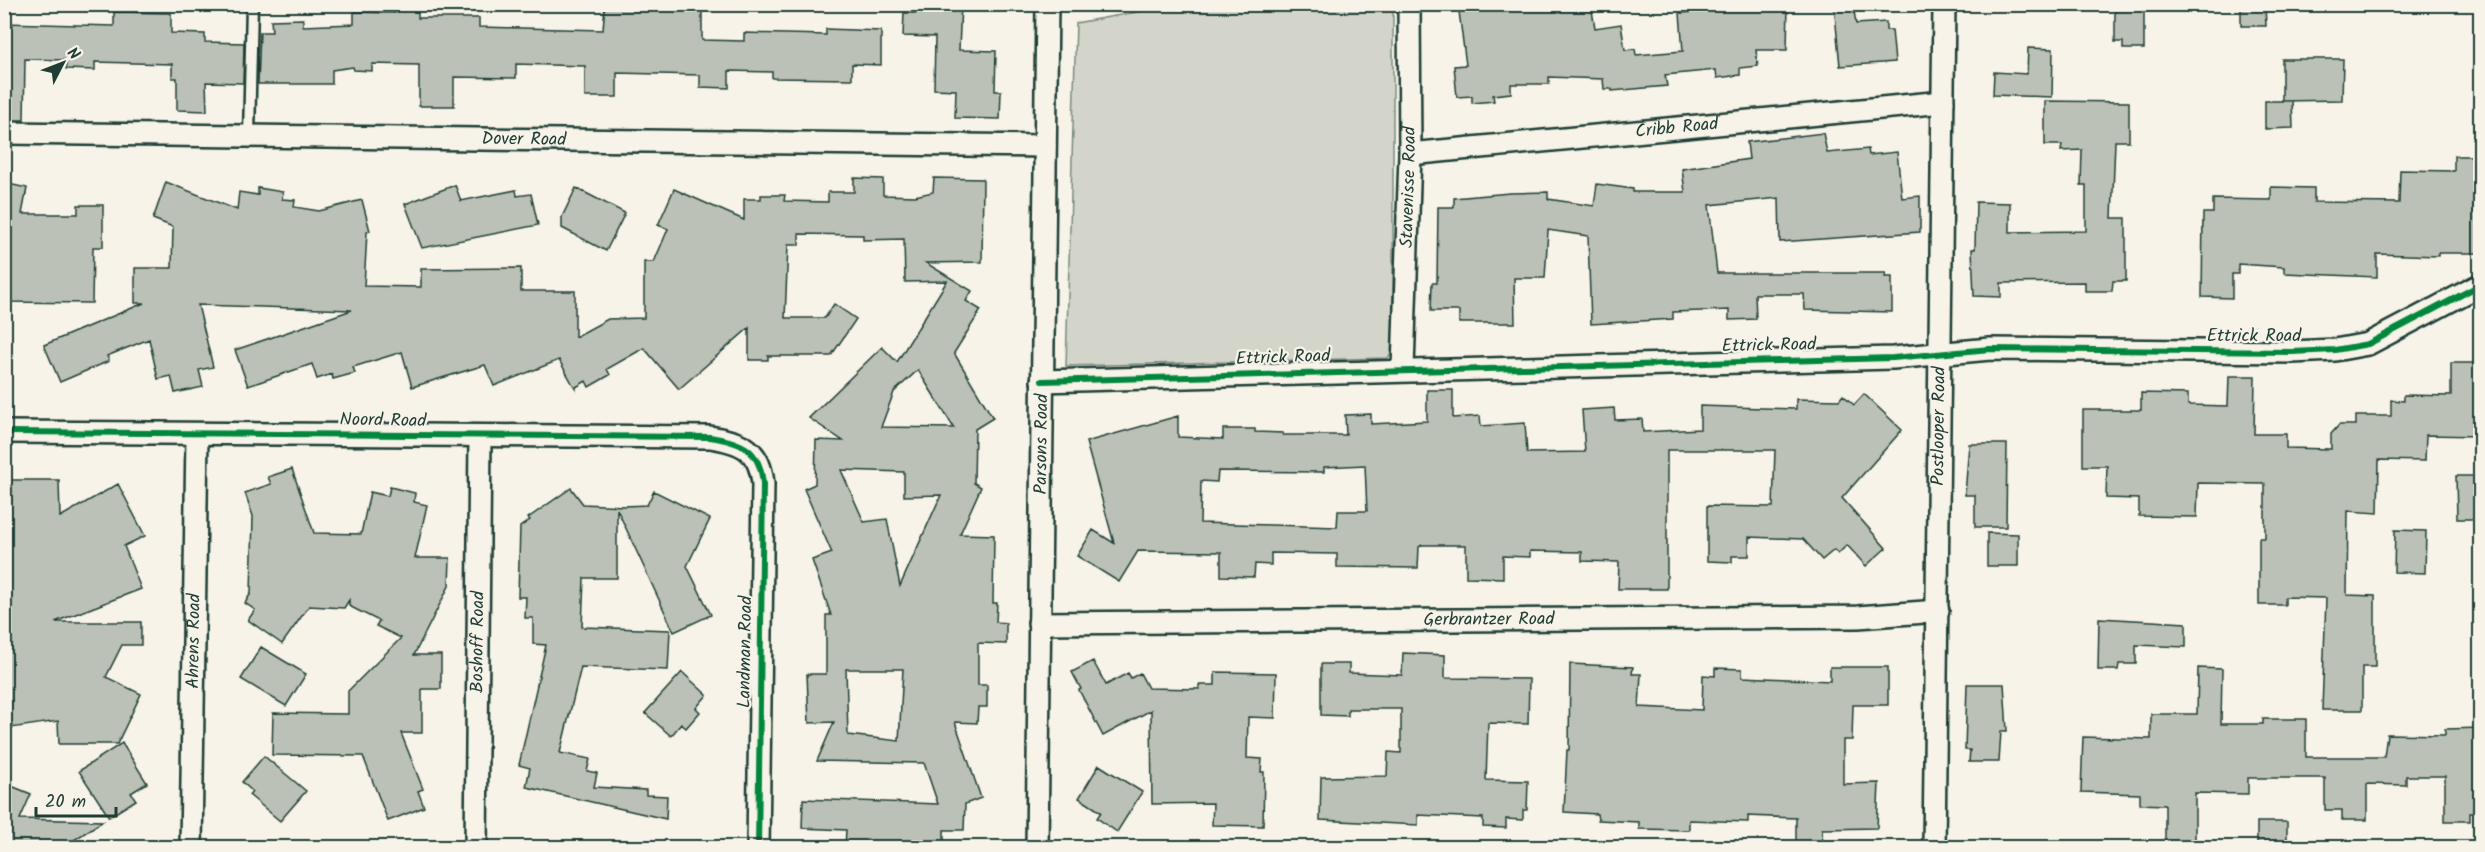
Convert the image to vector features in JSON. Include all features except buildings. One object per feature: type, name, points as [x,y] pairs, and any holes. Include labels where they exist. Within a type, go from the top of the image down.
[{"type":"street","name":"Stavenisse Road","points":[[1403,369],[1410,154],[1409,4]]},
{"type":"street","name":"Postlooper Road","points":[[1934,848],[1944,4]]},
{"type":"street","name":"Parsons Road","points":[[1037,848],[1045,146],[1054,6]]},
{"type":"street","name":"Cribb Road","points":[[1410,154],[1943,102]]},
{"type":"street","name":"Dover Road","points":[[4,133],[1045,146]]},
{"type":"street","name":"Ettrick Road","points":[[1042,381],[1939,355],[1990,349],[2280,352],[2335,350],[2368,344],[2481,285]]},
{"type":"street","name":"Noord Road","points":[[4,432],[710,437],[731,440],[756,457]]},
{"type":"street","name":"Ahrens Road","points":[[191,848],[197,434]]},
{"type":"street","name":"Boshoff Road","points":[[476,848],[480,437]]},
{"type":"street","name":"Landman Road","points":[[756,457],[762,468],[763,484],[758,848]]},
{"type":"street","name":"Gerbrantzer Road","points":[[1039,623],[1858,617],[1938,611]]},
{"type":"lane","points":[[249,136],[252,4]]},
{"type":"shaded area","points":[[1182,4],[1393,5],[1393,349],[1388,358],[1066,366],[1076,23]]},
{"type":"cycle path","points":[[1042,381],[1893,358],[1990,349],[2292,352],[2335,350],[2368,344],[2480,285]]},
{"type":"cycle path","points":[[4,432],[710,437],[740,445],[747,449],[758,463],[763,484],[758,848]]}]
